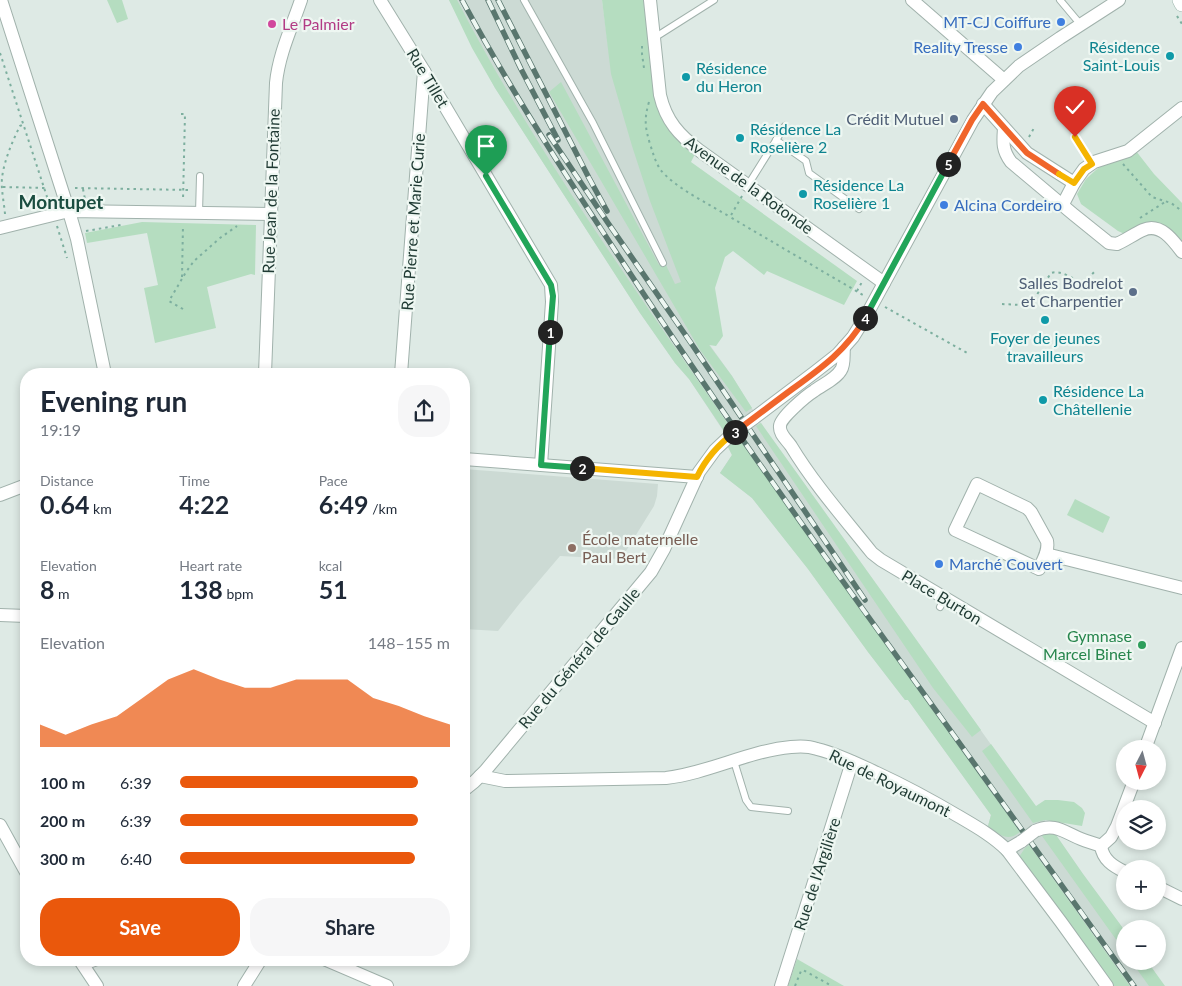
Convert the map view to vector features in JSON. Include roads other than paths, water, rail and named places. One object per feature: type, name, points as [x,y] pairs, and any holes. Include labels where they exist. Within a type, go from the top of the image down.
[{"type":"main road","points":[[1180,0],[1182,4]]},
{"type":"street","points":[[1,0],[77,239],[104,368]]},
{"type":"street","points":[[299,6],[311,0]]},
{"type":"street","name":"Rue Tillet","points":[[380,0],[424,70],[551,285],[553,296],[541,465]]},
{"type":"street","name":"Avenue de la Rotonde","points":[[650,0],[660,95],[664,110],[678,132],[689,142],[884,283]]},
{"type":"street","points":[[912,0],[1004,80]]},
{"type":"street","name":"Rue du Général de Gaulle","points":[[470,785],[480,776],[651,572],[664,549],[697,477],[720,444],[838,354],[858,330],[972,120],[983,104],[1019,66],[1119,0]]},
{"type":"street","name":"Rue Jean de la Fontaine","points":[[265,368],[275,92],[278,67],[299,6]]},
{"type":"street","name":"Rue Pierre et Marie Curie","points":[[401,368],[424,70]]},
{"type":"street","points":[[983,104],[1023,149],[1074,183]]},
{"type":"street","points":[[1062,206],[1084,169],[1100,160],[1119,155],[1133,148],[1182,108]]},
{"type":"street","points":[[1004,128],[1004,148],[1011,162],[1062,206],[1110,243],[1118,244],[1145,229],[1153,229],[1168,234],[1182,252]]},
{"type":"street","points":[[2,224],[69,211],[271,214]]},
{"type":"street","name":"Rue du Général de Gaulle","points":[[781,420],[808,395],[838,374],[842,367],[844,347]]},
{"type":"street","name":"Place Burton","points":[[781,420],[780,432],[872,554],[942,603],[1155,723]]},
{"type":"street","points":[[470,459],[697,477]]},
{"type":"street","points":[[977,484],[1027,508],[1031,512],[1047,541],[1046,554],[1039,569],[955,530],[977,484]]},
{"type":"street","points":[[0,495],[20,487]]},
{"type":"street","points":[[1046,554],[1182,588]]},
{"type":"street","points":[[0,616],[20,616]]},
{"type":"street","points":[[1149,740],[1182,648]]},
{"type":"street","name":"Rue de Royaumont","points":[[480,776],[505,781],[666,778],[692,774],[776,749],[800,746],[821,750],[914,790],[988,835],[1007,850],[1107,986]]},
{"type":"street","name":"Rue de l'Argilière","points":[[781,986],[852,762]]},
{"type":"street","points":[[1101,846],[1111,837],[1118,826],[1131,790]]},
{"type":"street","points":[[0,825],[20,861]]},
{"type":"street","points":[[1007,850],[1042,827],[1052,827],[1101,846]]},
{"type":"street","points":[[1101,846],[1104,856],[1116,866]]},
{"type":"street","points":[[1166,892],[1182,900]]},
{"type":"street","points":[[84,966],[97,986]]},
{"type":"street","points":[[244,986],[257,966]]},
{"type":"street","points":[[340,966],[387,986]]},
{"type":"lane","points":[[524,0],[593,124],[663,263]]},
{"type":"lane","points":[[654,38],[714,0]]},
{"type":"lane","points":[[1060,0],[1081,25]]},
{"type":"lane","points":[[748,185],[784,126]]},
{"type":"lane","points":[[776,140],[806,161],[809,173],[859,209]]},
{"type":"lane","points":[[199,213],[200,176]]},
{"type":"lane","points":[[734,761],[746,800],[751,807],[788,811]]},
{"type":"railway","points":[[462,0],[550,150],[681,350],[755,458],[1134,986]]},
{"type":"railway","points":[[488,0],[558,140]]},
{"type":"railway","points":[[498,0],[607,211]]},
{"type":"railway","points":[[549,135],[865,600]]},
{"type":"place","name":"MT-CJ Coiffure","points":[[1061,22]]},
{"type":"place","name":"Le Palmier","points":[[272,24]]},
{"type":"place","name":"Reality Tresse","points":[[1018,47]]},
{"type":"place","name":"Résidence Saint-Louis","points":[[1170,56]]},
{"type":"place","name":"Résidence du Heron","points":[[686,77]]},
{"type":"place","name":"Crédit Mutuel","points":[[954,119]]},
{"type":"place","name":"Résidence La Roselière 2","points":[[740,138]]},
{"type":"place","name":"Résidence La Roselière 1","points":[[803,194]]},
{"type":"place","name":"Alcina Cordeiro","points":[[944,205]]},
{"type":"place","name":"Salles Bodrelot et Charpentier","points":[[1133,292]]},
{"type":"place","name":"Foyer de jeunes travailleurs","points":[[1045,320]]},
{"type":"place","name":"Résidence La Châtellenie","points":[[1043,400]]},
{"type":"place","name":"École maternelle Paul Bert","points":[[572,548]]},
{"type":"place","name":"Marché Couvert","points":[[939,564]]},
{"type":"place","name":"Gymnase Marcel Binet","points":[[1142,645]]},
{"type":"district","name":"Montupet","points":[[61,202]]}]
